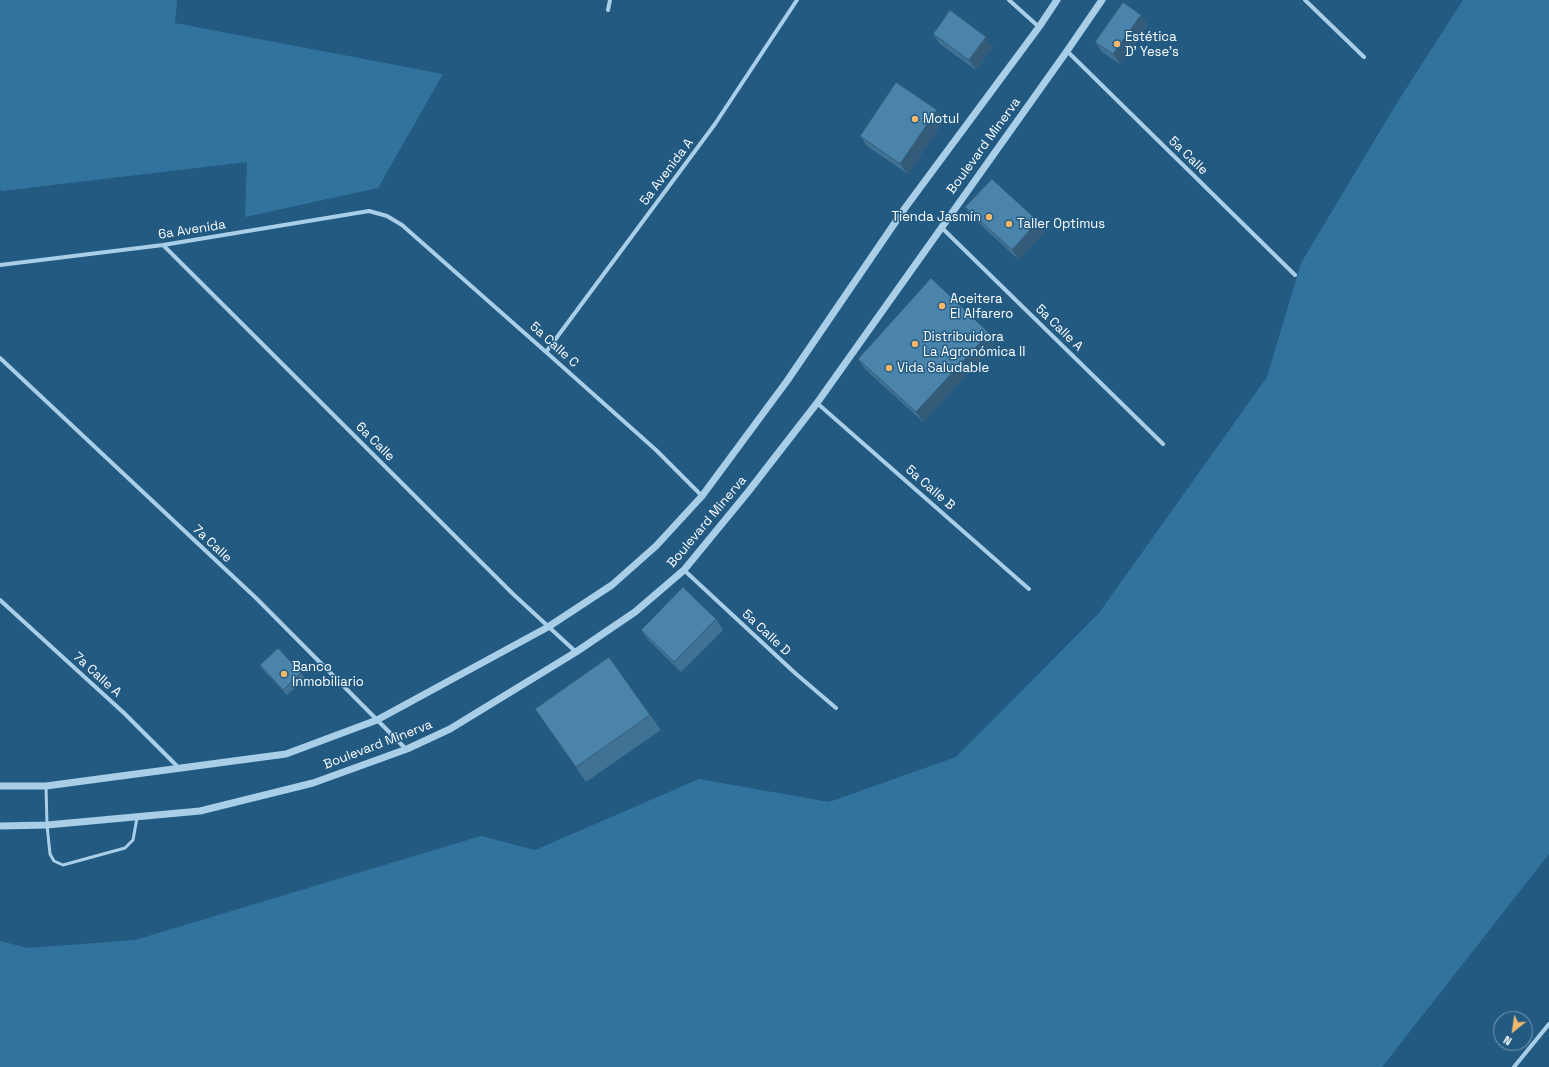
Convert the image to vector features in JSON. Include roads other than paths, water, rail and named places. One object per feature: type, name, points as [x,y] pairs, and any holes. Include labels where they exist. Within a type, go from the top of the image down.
[{"type":"street","points":[[608,10],[610,0]]},
{"type":"street","name":"5a Avenida A","points":[[546,352],[715,124],[798,0]]},
{"type":"street","points":[[1009,0],[1039,27]]},
{"type":"street","name":"Boulevard Minerva","points":[[0,786],[46,786],[178,767],[286,754],[377,720],[548,627],[612,585],[656,546],[702,496],[787,381],[905,208],[1039,27],[1057,0]]},
{"type":"street","name":"Boulevard Minerva","points":[[0,826],[47,825],[200,811],[313,783],[407,749],[450,729],[576,652],[635,612],[684,570],[748,492],[817,403],[1102,0]]},
{"type":"street","points":[[1305,0],[1364,57]]},
{"type":"street","name":"5a Calle","points":[[1067,51],[1295,274]]},
{"type":"street","name":"6a Avenida","points":[[0,265],[163,245],[369,211],[387,216]]},
{"type":"street","name":"5a Calle C","points":[[387,216],[402,225],[546,352],[656,450],[702,496]]},
{"type":"street","name":"5a Calle A","points":[[941,227],[1163,444]]},
{"type":"street","name":"6a Calle","points":[[163,245],[513,594],[576,652]]},
{"type":"street","name":"7a Calle","points":[[0,358],[256,598],[407,749]]},
{"type":"street","name":"5a Calle B","points":[[817,403],[1029,589]]},
{"type":"street","name":"5a Calle D","points":[[684,570],[795,673],[836,708]]},
{"type":"street","name":"7a Calle A","points":[[0,600],[124,713],[178,767]]},
{"type":"street","points":[[1514,1067],[1548,1026]]},
{"type":"lane","points":[[46,786],[47,825],[50,854],[54,861],[63,864],[125,848],[133,840],[137,817]]},
{"type":"place","name":"Estética D' Yese's","points":[[1117,44]]},
{"type":"place","name":"Motul","points":[[915,119]]},
{"type":"place","name":"Tienda Jasmín","points":[[989,217]]},
{"type":"place","name":"Taller Optimus","points":[[1009,224]]},
{"type":"place","name":"Aceitera El Alfarero","points":[[942,306]]},
{"type":"place","name":"Distribuidora La Agronómica II","points":[[915,344]]},
{"type":"place","name":"Vida Saludable","points":[[889,368]]},
{"type":"place","name":"Banco Inmobiliario","points":[[284,674]]}]
